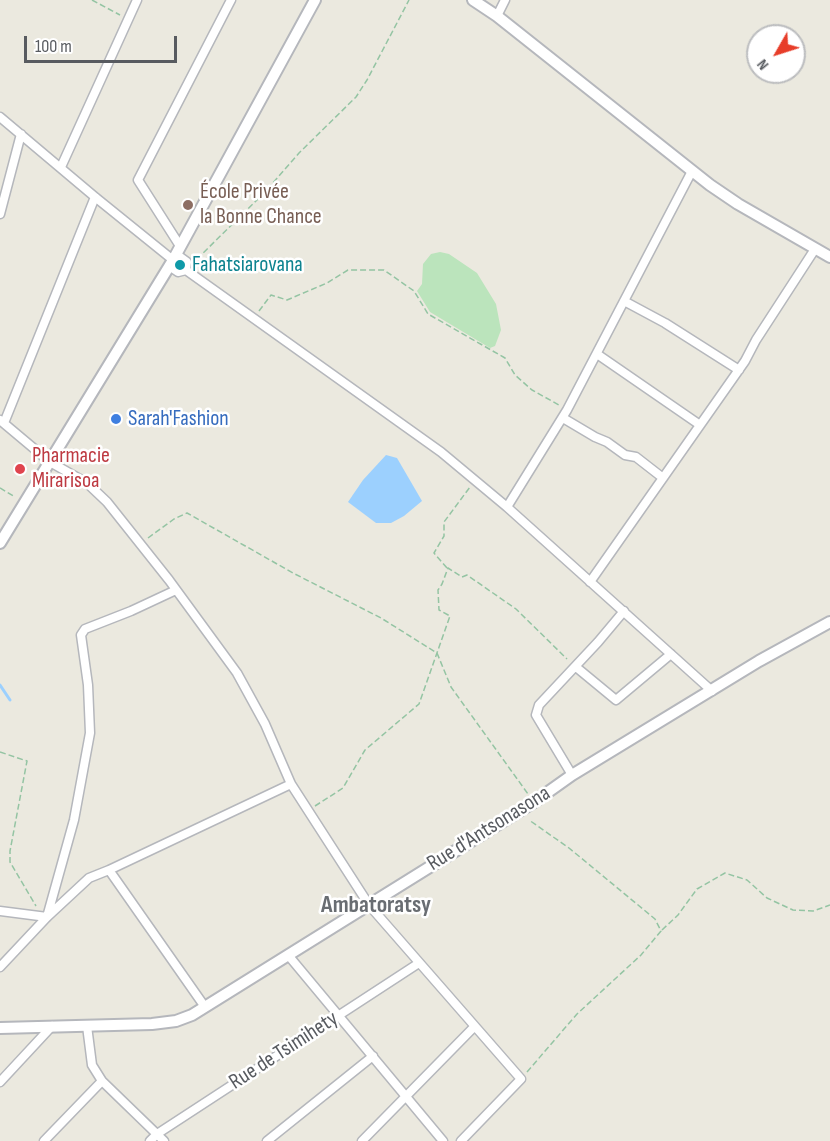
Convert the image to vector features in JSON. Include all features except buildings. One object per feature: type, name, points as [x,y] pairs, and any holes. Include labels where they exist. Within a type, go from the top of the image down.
[{"type":"street","points":[[61,168],[137,0]]},
{"type":"street","points":[[231,0],[138,180],[175,256],[178,272],[186,270],[441,452],[507,507],[712,691]]},
{"type":"street","points":[[0,543],[175,256],[315,0]]},
{"type":"street","points":[[473,0],[497,16],[692,171],[738,204],[830,257]]},
{"type":"street","points":[[497,16],[505,0]]},
{"type":"street","points":[[0,117],[95,197],[175,256],[187,262],[186,270]]},
{"type":"street","points":[[0,214],[21,134]]},
{"type":"street","points":[[507,507],[565,414],[692,171]]},
{"type":"street","points":[[95,197],[2,421],[50,462],[87,483],[107,502],[141,545],[237,674],[265,724],[291,784],[310,810],[369,905],[521,1079],[461,1141]]},
{"type":"street","points":[[590,582],[739,370],[815,249]]},
{"type":"street","points":[[624,301],[665,323],[739,370]]},
{"type":"street","points":[[597,354],[700,425]]},
{"type":"street","points":[[565,414],[595,437],[626,455],[636,457],[663,478]]},
{"type":"street","points":[[47,917],[74,820],[90,733],[88,685],[81,635],[85,629],[176,590]]},
{"type":"street","points":[[572,775],[536,715],[539,705],[624,612]]},
{"type":"street","name":"Rue d'Antsonasona","points":[[0,1028],[152,1024],[192,1016],[534,802],[572,775],[759,661],[830,622]]},
{"type":"street","points":[[576,667],[616,700],[671,654]]},
{"type":"street","points":[[0,967],[47,917],[89,879],[291,784]]},
{"type":"street","points":[[109,870],[205,1007]]},
{"type":"street","points":[[0,911],[47,917]]},
{"type":"street","points":[[288,956],[443,1141]]},
{"type":"street","name":"Rue de Tsimihety","points":[[157,1139],[338,1015],[419,963]]},
{"type":"street","points":[[0,1083],[52,1026]]},
{"type":"street","points":[[87,1026],[92,1065],[102,1081],[157,1139]]},
{"type":"street","points":[[362,1141],[474,1027]]},
{"type":"street","points":[[267,1141],[373,1056]]},
{"type":"street","points":[[44,1141],[102,1081]]},
{"type":"path","points":[[92,0],[129,19]]},
{"type":"path","points":[[186,270],[356,97],[367,81],[410,0]]},
{"type":"path","points":[[254,318],[271,295],[287,300],[312,290],[348,270],[384,270],[414,291],[428,314],[505,358],[515,375],[565,414]]},
{"type":"path","points":[[475,480],[444,522],[444,536],[434,553],[448,568],[462,577],[467,575],[516,609],[576,667]]},
{"type":"path","points":[[0,488],[25,503]]},
{"type":"path","points":[[141,545],[156,531],[187,513],[293,573],[381,618],[437,653],[451,687],[534,802]]},
{"type":"path","points":[[310,810],[343,788],[365,750],[419,704],[450,616],[439,610],[438,590],[448,568]]},
{"type":"path","points":[[0,752],[27,761],[10,851],[10,862],[32,902],[47,917]]},
{"type":"path","points":[[519,811],[540,829],[569,848],[655,919],[661,931]]},
{"type":"path","points":[[521,1079],[577,1014],[641,955],[678,915],[697,889],[725,873],[747,880],[767,898],[793,910],[813,911],[830,905]]},
{"type":"green space","points":[[440,252],[449,254],[477,273],[496,304],[501,330],[495,346],[490,348],[430,312],[417,291],[422,284],[423,264],[431,254]]},
{"type":"water","points":[[386,455],[397,458],[422,501],[404,516],[391,523],[376,523],[348,502],[363,480]]},
{"type":"waterway","points":[[0,685],[10,700]]},
{"type":"place","name":"École Privée la Bonne Chance","points":[[188,205]]},
{"type":"place","name":"Fahatsiarovana","points":[[180,265]]},
{"type":"place","name":"Sarah'Fashion","points":[[116,419]]},
{"type":"place","name":"Pharmacie Mirarisoa","points":[[20,469]]},
{"type":"district","name":"Ambatoratsy","points":[[376,906]]}]
